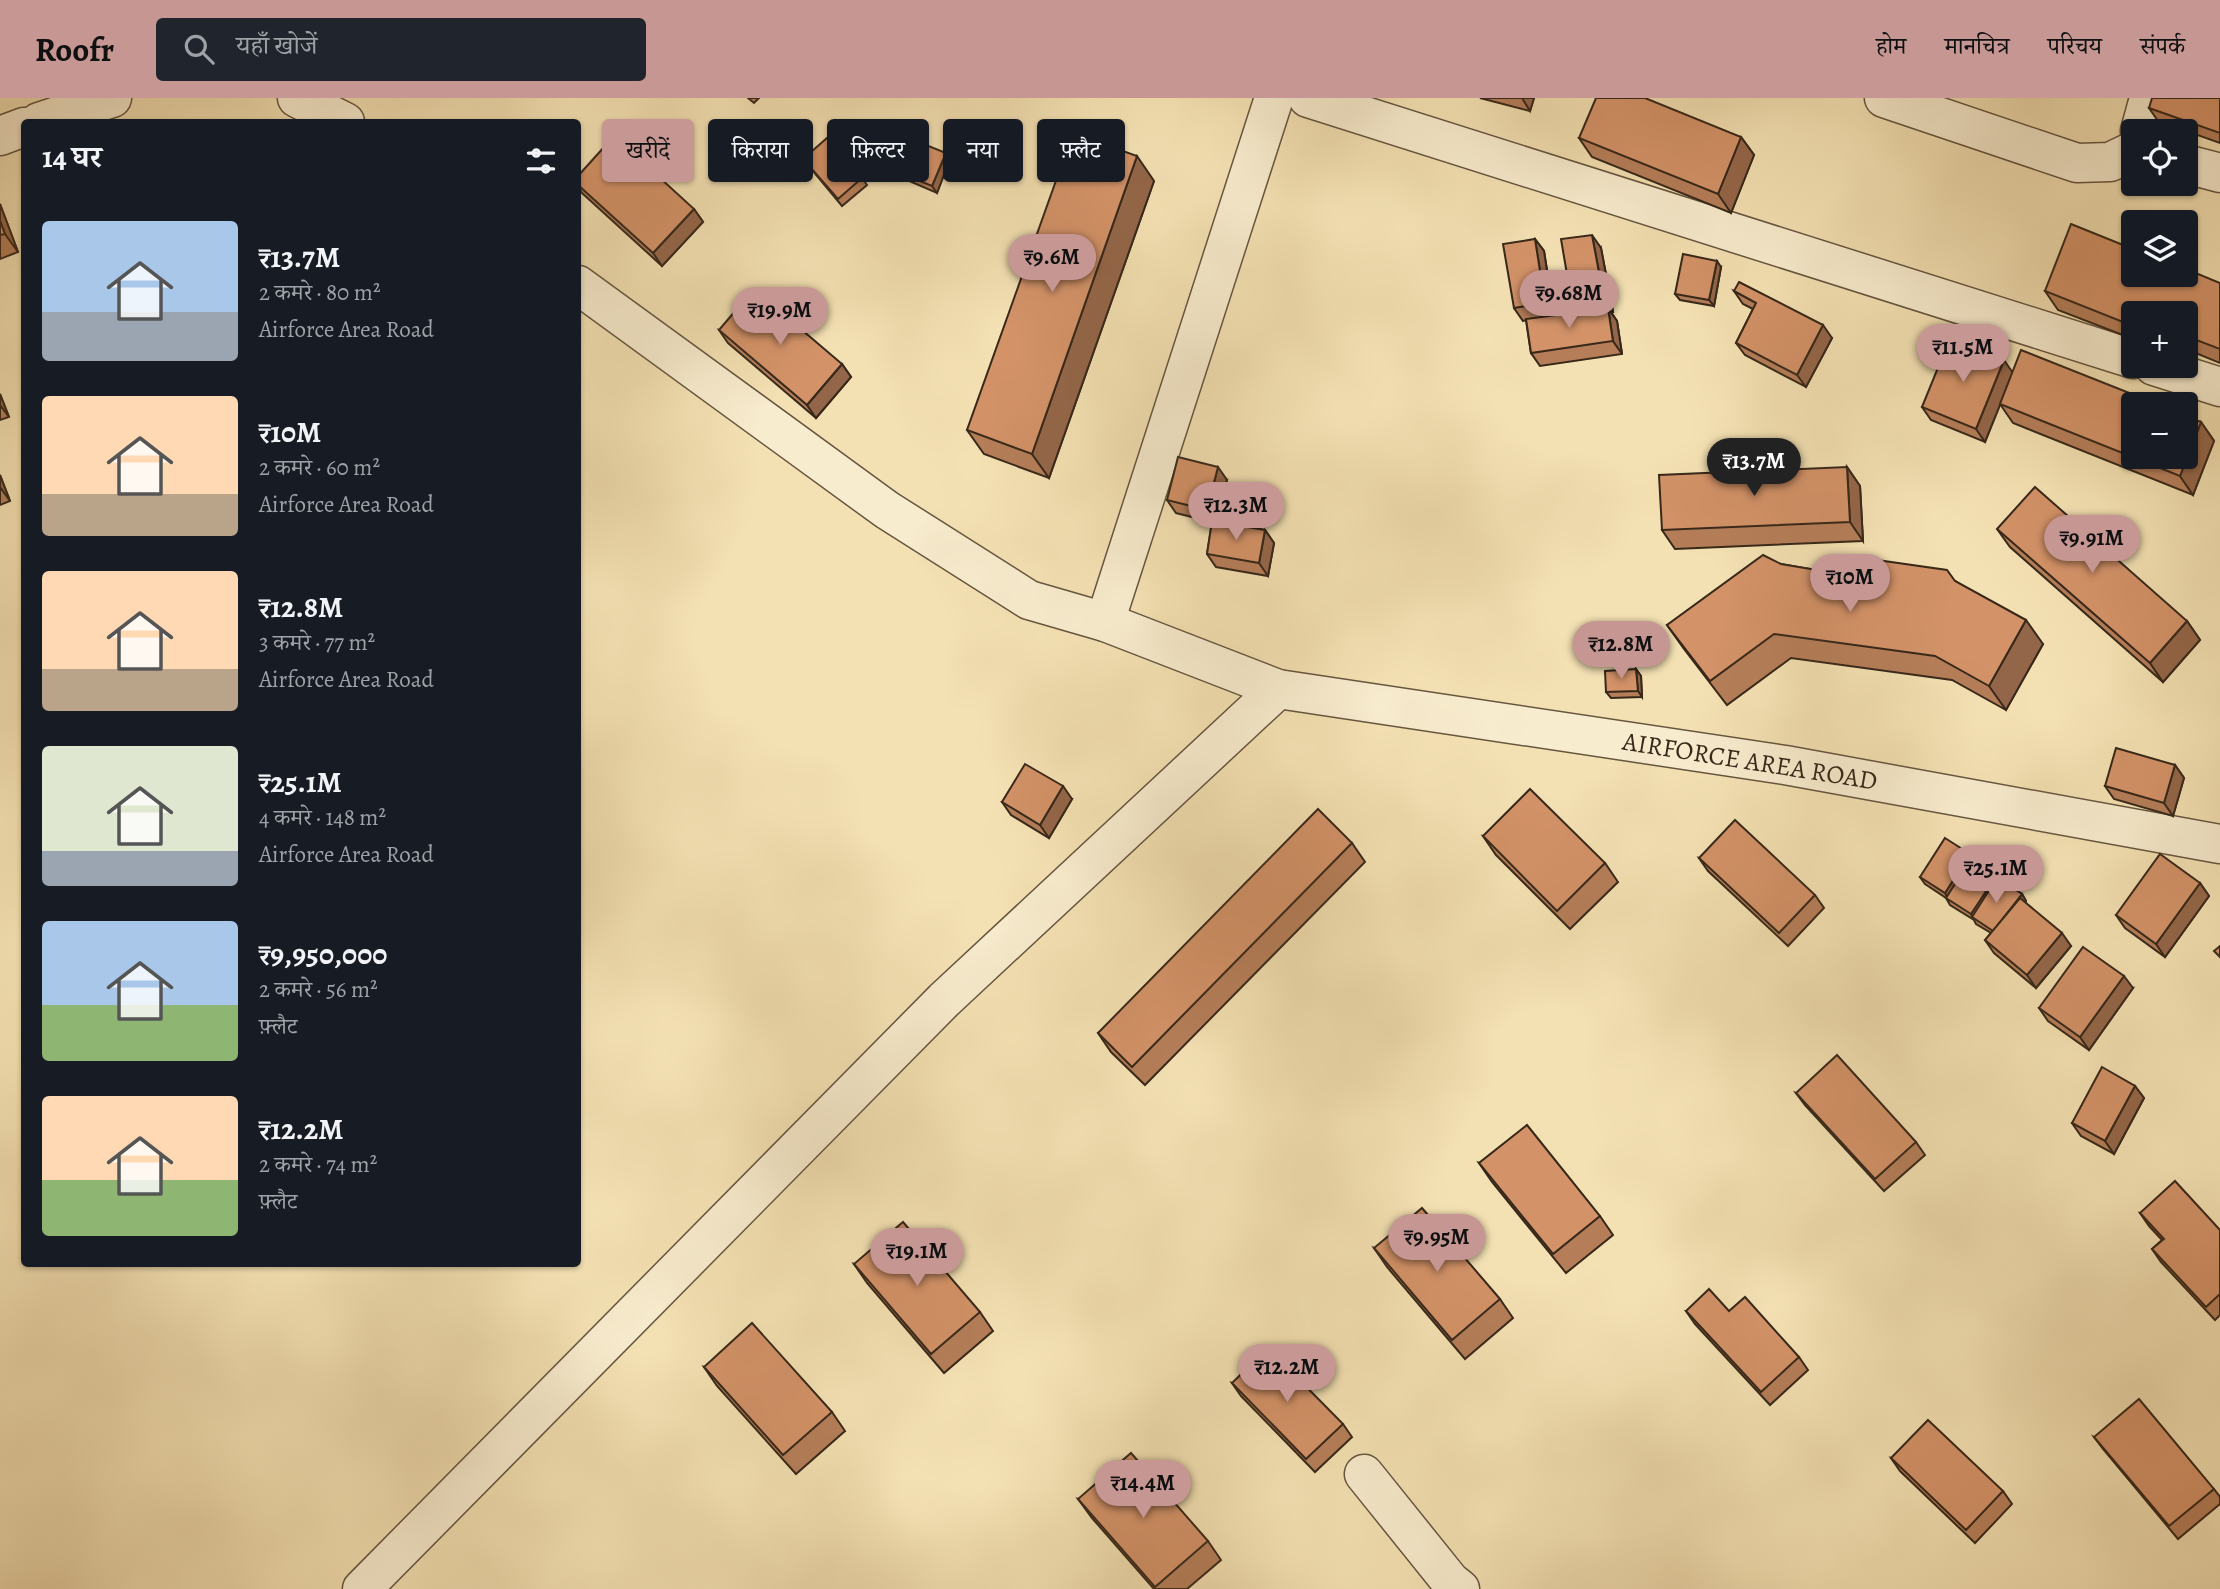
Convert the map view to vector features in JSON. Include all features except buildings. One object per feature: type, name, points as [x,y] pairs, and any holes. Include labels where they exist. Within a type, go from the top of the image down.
[{"type":"street","points":[[48,119],[112,98]]},
{"type":"street","points":[[298,98],[339,119]]},
{"type":"street","points":[[1105,622],[1274,98]]},
{"type":"street","points":[[1308,98],[2121,355]]},
{"type":"street","points":[[1884,98],[2077,163],[2110,162],[2121,156]]},
{"type":"street","points":[[2143,119],[2149,98]]},
{"type":"street","points":[[0,136],[21,128]]},
{"type":"street","points":[[2198,167],[2220,173]]},
{"type":"street","name":"AIRFORCE AREA ROAD","points":[[581,287],[887,510],[1029,600],[1105,622],[1278,689],[1785,765],[2220,844]]},
{"type":"street","points":[[2192,378],[2220,387]]},
{"type":"street","points":[[362,1589],[944,1000],[1278,689]]},
{"type":"street","points":[[1364,1474],[1450,1581],[1460,1589]]}]
